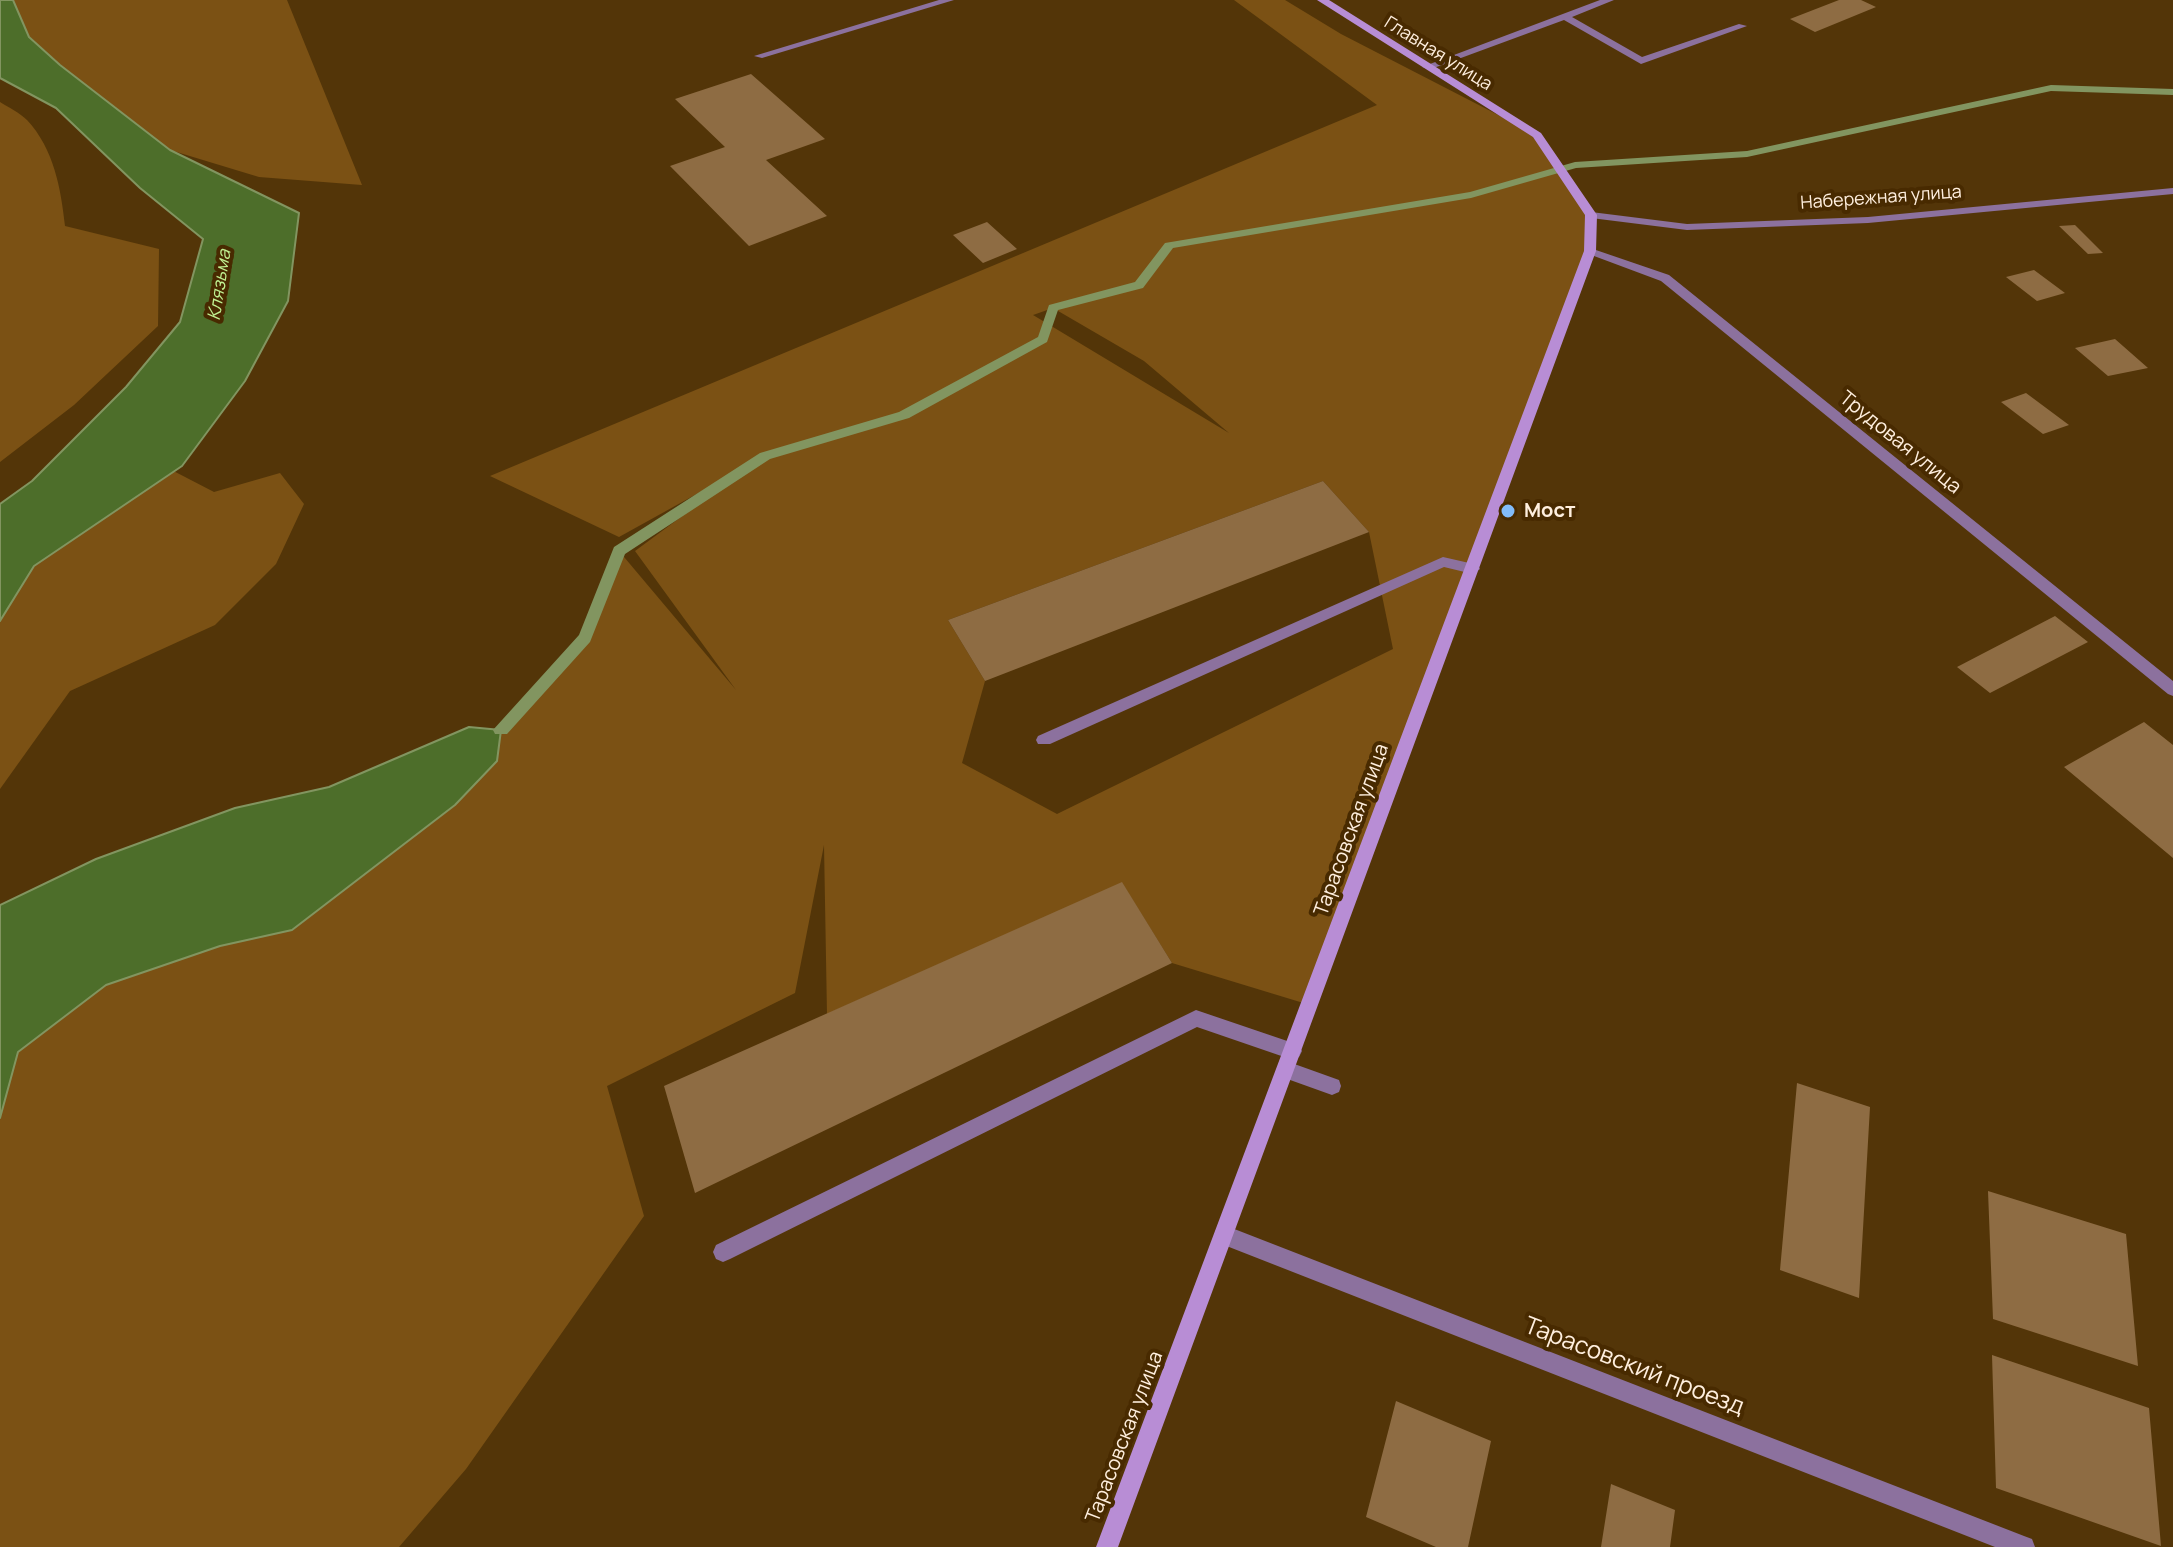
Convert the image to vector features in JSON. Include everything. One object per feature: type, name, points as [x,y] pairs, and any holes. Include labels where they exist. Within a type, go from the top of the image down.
[{"type":"main road","name":"Главная улица","points":[[1322,0],[1537,135],[1591,215]]},
{"type":"main road","name":"Тарасовская улица","points":[[1107,1547],[1590,251],[1591,215]]},
{"type":"street","points":[[759,56],[949,0]]},
{"type":"street","points":[[1427,67],[1609,0]]},
{"type":"street","points":[[1564,16],[1641,61],[1742,26]]},
{"type":"street","name":"Набережная улица","points":[[1591,215],[1687,227],[1732,226],[1868,220],[2173,191]]},
{"type":"street","name":"Трудовая улица","points":[[1590,251],[1665,278],[2173,690]]},
{"type":"street","points":[[1044,740],[1443,562],[1473,569]]},
{"type":"street","points":[[723,1252],[1196,1018],[1293,1051]]},
{"type":"street","points":[[1286,1070],[1332,1086]]},
{"type":"street","name":"Тарасовский проезд","points":[[1224,1235],[2024,1547]]},
{"type":"shaded area","points":[[13,0],[287,0],[362,185],[259,177],[170,150],[60,65],[29,36]]},
{"type":"shaded area","points":[[1234,0],[1285,0],[1341,34],[1537,135],[1591,215],[1590,251],[1310,1005],[1172,963],[1122,883],[827,1014],[824,845],[795,993],[607,1086],[644,1216],[466,1469],[399,1547],[0,1547],[0,1118],[17,1052],[106,985],[220,946],[292,930],[455,805],[497,761],[501,730],[585,638],[619,551],[736,690],[635,551],[758,460],[619,537],[490,476],[1377,105]],"holes":[[[1053,308],[1144,361],[1229,433],[1033,315]],[[1323,481],[1369,532],[1393,649],[1057,814],[962,763],[985,681],[948,620]]]},
{"type":"shaded area","points":[[0,102],[27,120],[44,144],[58,184],[65,226],[159,249],[158,326],[74,405],[0,462]]},
{"type":"shaded area","points":[[131,449],[214,492],[280,473],[304,504],[276,564],[215,625],[70,691],[0,789],[0,533]]},
{"type":"water","name":"Клязьма","points":[[0,0],[13,0],[29,37],[60,65],[170,150],[299,213],[288,301],[245,381],[182,466],[34,566],[0,621],[0,504],[32,481],[126,387],[180,322],[203,239],[140,188],[56,108],[0,78]]},
{"type":"water","points":[[469,727],[501,730],[497,761],[455,805],[292,930],[220,946],[106,985],[18,1052],[0,1118],[0,905],[96,859],[235,808],[329,787]]},
{"type":"building","points":[[1839,0],[1861,0],[1876,7],[1815,32],[1790,19]]},
{"type":"building","points":[[751,74],[825,139],[766,160],[827,216],[749,246],[670,166],[725,147],[675,99]]},
{"type":"building","points":[[987,222],[1017,249],[983,263],[953,235]]},
{"type":"building","points":[[2075,225],[2103,253],[2088,254],[2059,226]]},
{"type":"building","points":[[2034,270],[2065,293],[2037,301],[2006,277]]},
{"type":"building","points":[[2115,339],[2148,368],[2108,376],[2075,348]]},
{"type":"building","points":[[2026,393],[2069,425],[2043,434],[2001,402]]},
{"type":"building","points":[[1323,481],[1369,532],[985,681],[948,620]]},
{"type":"building","points":[[2055,616],[2088,642],[1990,693],[1957,667]]},
{"type":"building","points":[[2144,722],[2173,745],[2173,858],[2064,767]]},
{"type":"building","points":[[1122,882],[1172,963],[695,1193],[664,1086]]},
{"type":"building","points":[[1797,1083],[1870,1107],[1859,1298],[1780,1270]]},
{"type":"building","points":[[1988,1191],[2126,1234],[2138,1366],[1993,1319]]},
{"type":"building","points":[[1992,1355],[2149,1408],[2161,1546],[1996,1488]]},
{"type":"building","points":[[1396,1401],[1491,1441],[1468,1547],[1436,1547],[1366,1517]]},
{"type":"building","points":[[1611,1484],[1675,1510],[1670,1547],[1601,1547]]},
{"type":"waterway","points":[[501,730],[585,638],[619,551],[765,456],[904,415],[1043,339],[1053,308],[1139,285],[1169,245],[1471,195],[1575,165],[1747,154],[2051,88],[2173,92]]},
{"type":"place","name":"Мост","points":[[1508,511]]}]
